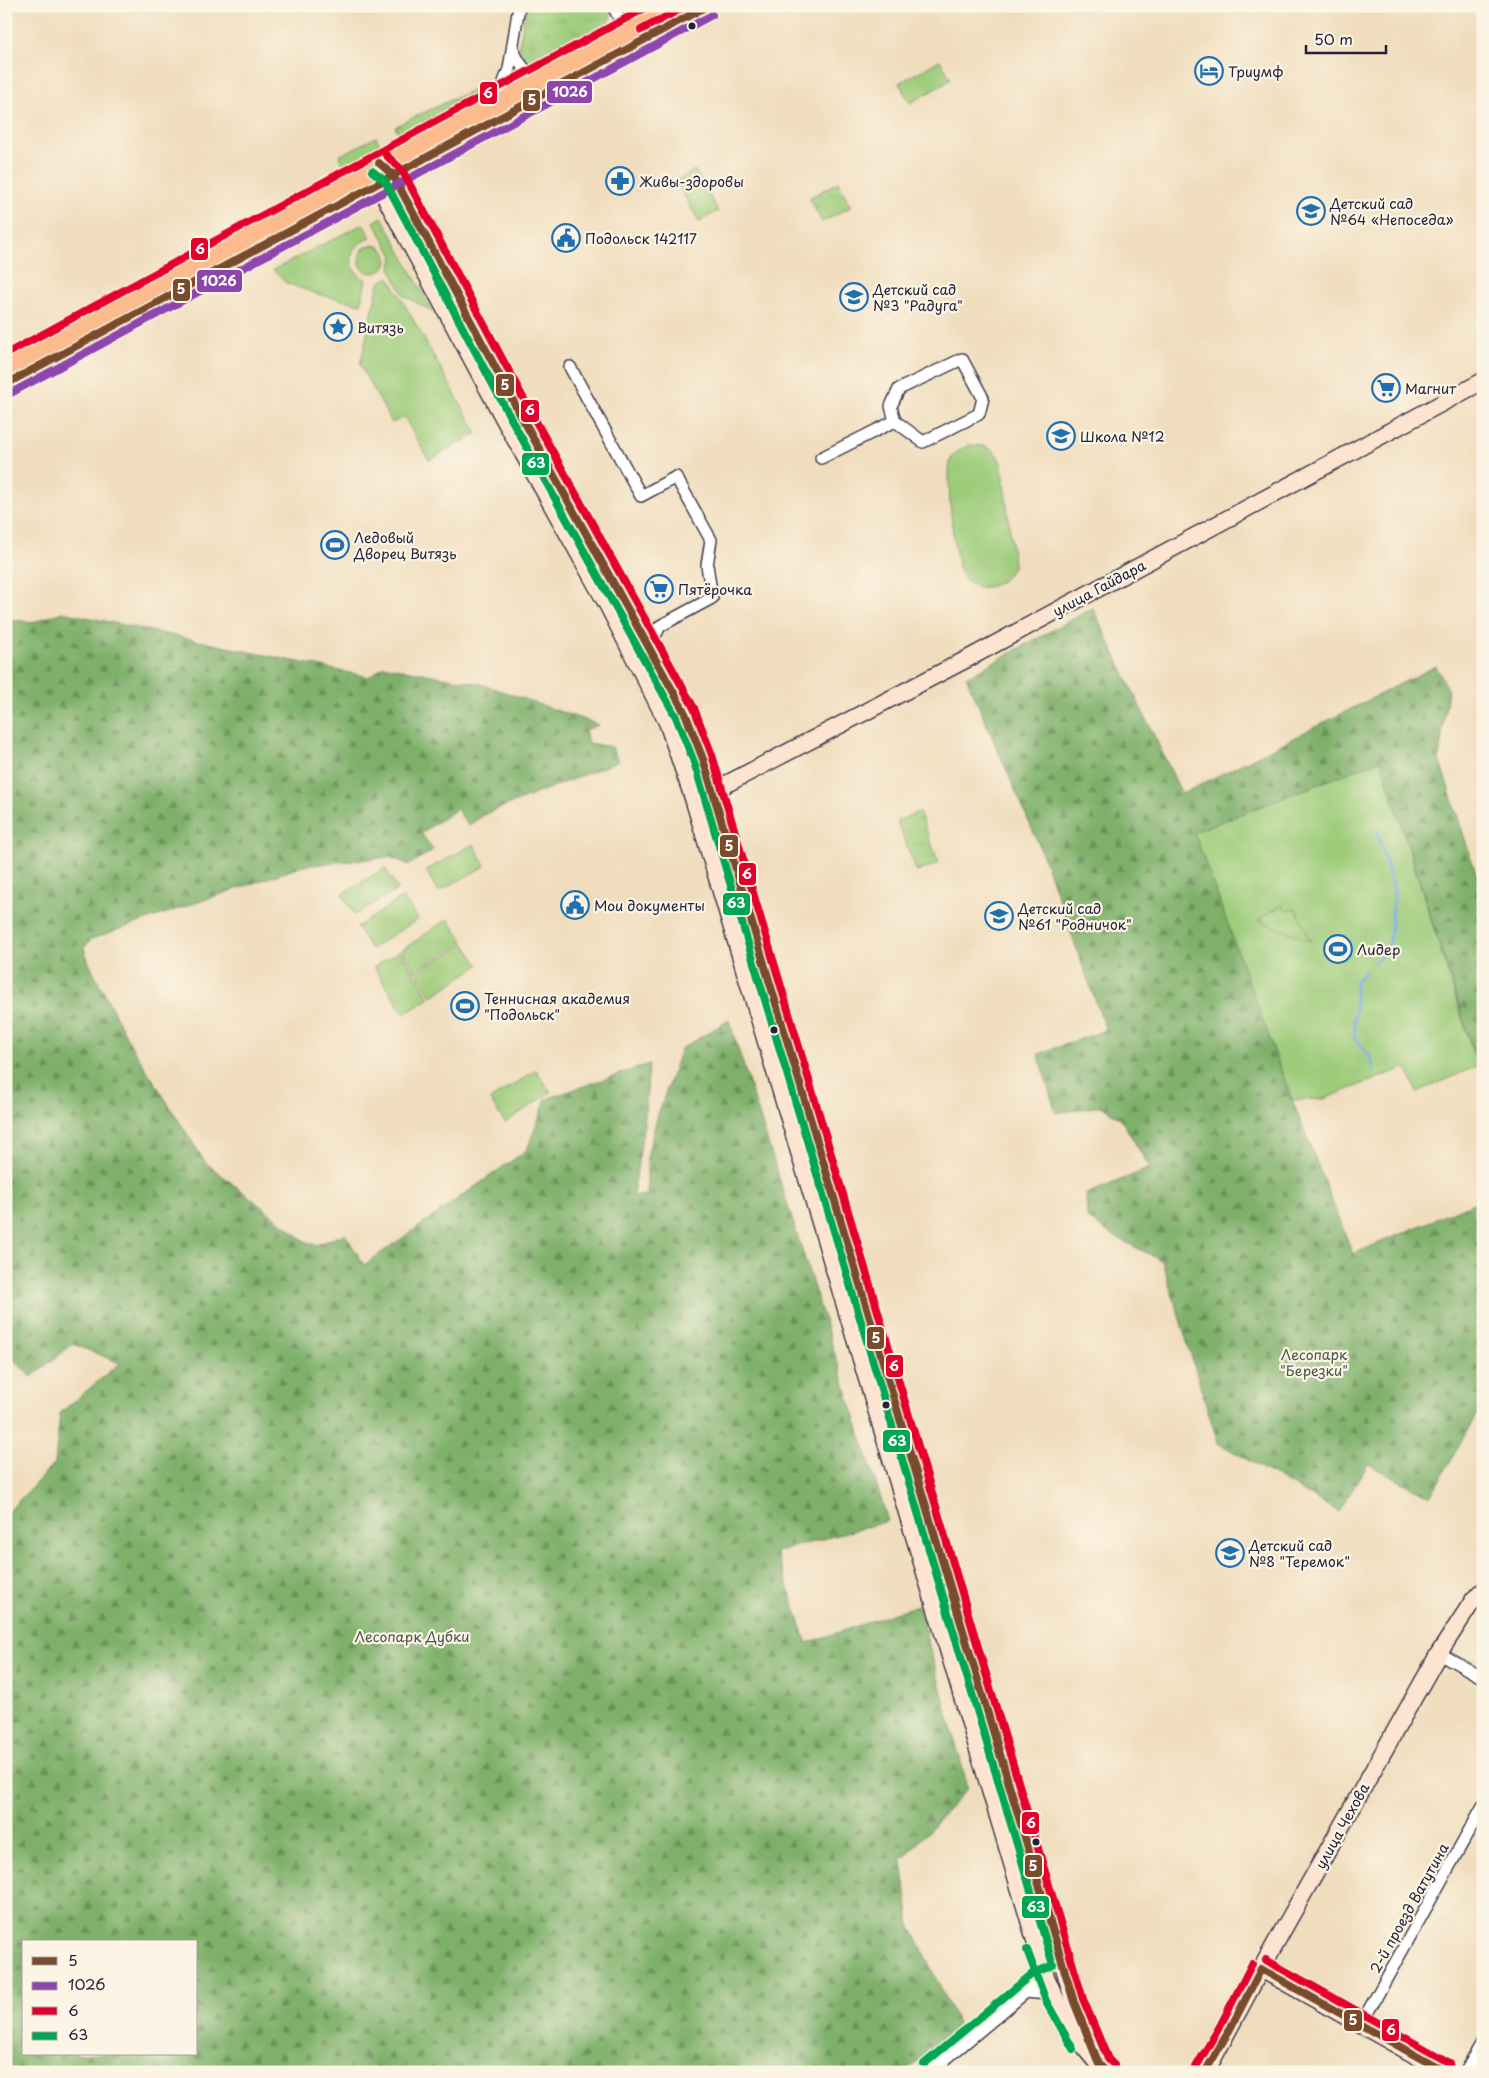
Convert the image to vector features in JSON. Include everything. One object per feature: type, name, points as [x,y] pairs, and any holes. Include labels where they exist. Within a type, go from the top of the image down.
[{"type":"main road","points":[[6,384],[563,84],[630,38],[670,6]]},
{"type":"main road","points":[[6,366],[536,78],[707,6]]},
{"type":"street","points":[[498,98],[509,69],[519,6]]},
{"type":"street","points":[[613,6],[630,38]]},
{"type":"street","points":[[513,46],[520,64],[536,78],[563,84]]},
{"type":"street","points":[[379,163],[504,421],[609,611],[667,722],[699,820],[1046,1977],[1056,2001],[1080,2044],[1100,2069]]},
{"type":"street","points":[[386,179],[519,412],[685,713],[703,759],[1074,2002],[1100,2069]]},
{"type":"street","points":[[962,359],[983,398],[978,414],[923,442],[895,422],[891,406],[899,390],[962,359]]},
{"type":"street","points":[[570,367],[641,496],[676,477],[711,540],[707,565],[712,598],[660,626],[649,648]]},
{"type":"street","name":"улица Гайдара","points":[[713,791],[970,658],[1483,381]]},
{"type":"street","points":[[504,421],[519,412]]},
{"type":"street","points":[[821,458],[895,422]]},
{"type":"street","points":[[609,611],[624,602]]},
{"type":"street","points":[[685,775],[693,784],[703,790],[713,791]]},
{"type":"street","points":[[699,820],[701,808],[706,798],[713,791]]},
{"type":"street","points":[[732,930],[752,924]]},
{"type":"street","name":"улица Чехова","points":[[1209,2070],[1261,1969],[1439,1653],[1474,1599],[1483,1591]]},
{"type":"street","points":[[1439,1653],[1483,1678]]},
{"type":"street","name":"2-й проезд Ватутина","points":[[1361,2024],[1483,1806]]},
{"type":"street","points":[[1261,1969],[1445,2072]]},
{"type":"street","points":[[930,2072],[1046,1977],[1065,1971]]},
{"type":"street","points":[[1026,1992],[1047,1994],[1056,2001]]},
{"type":"street","points":[[1466,2072],[1483,2042]]},
{"type":"green space","points":[[526,6],[608,6],[611,12],[608,30],[541,67],[528,64],[521,56],[519,46]]},
{"type":"green space","points":[[940,60],[951,80],[910,103],[899,83]]},
{"type":"green space","points":[[491,82],[493,87],[400,136],[395,127],[431,109]]},
{"type":"green space","points":[[376,137],[381,146],[344,166],[339,156]]},
{"type":"green space","points":[[695,170],[718,211],[699,222],[676,181]]},
{"type":"green space","points":[[838,182],[851,207],[822,222],[809,198]]},
{"type":"green space","points":[[382,217],[433,312],[403,295],[391,269],[393,256],[374,222]]},
{"type":"green space","points":[[363,224],[371,238],[357,246],[353,251],[352,258],[355,270],[366,280],[361,304],[317,294],[286,283],[273,270]]},
{"type":"green space","points":[[373,245],[383,249],[387,259],[383,269],[373,273],[363,269],[359,259],[363,249]]},
{"type":"green space","points":[[389,277],[477,433],[429,460],[404,417],[392,423],[360,365],[379,283]]},
{"type":"green space","points":[[969,445],[991,449],[997,455],[1002,467],[1014,564],[1010,573],[1003,580],[987,587],[979,587],[965,579],[960,570],[953,532],[949,467],[951,459],[955,454]]},
{"type":"green space","name":"Лесопарк \"Березки\"","points":[[1093,608],[1182,794],[1436,666],[1448,689],[1439,759],[1483,895],[1483,1081],[1381,760],[1194,832],[1292,1100],[1353,1254],[1483,1199],[1483,1403],[1430,1497],[1368,1464],[1339,1512],[1218,1443],[1162,1261],[1114,1236],[1087,1218],[1086,1194],[1150,1168],[1120,1118],[1101,1106],[1056,1113],[1038,1054],[1106,1030],[1039,845],[966,677]]},
{"type":"green space","name":"Лесопарк Дубки","points":[[62,612],[369,677],[384,666],[481,684],[599,725],[585,730],[588,743],[612,747],[618,761],[485,814],[468,826],[457,809],[421,833],[433,850],[409,865],[390,857],[303,866],[91,939],[84,948],[89,963],[129,1042],[205,1162],[306,1242],[316,1245],[345,1234],[364,1265],[527,1150],[546,1099],[649,1064],[645,1116],[633,1196],[647,1195],[647,1157],[657,1117],[681,1049],[729,1020],[888,1521],[776,1552],[807,1643],[918,1605],[968,1788],[902,1860],[910,1925],[960,2028],[905,2072],[6,2072],[6,1514],[55,1463],[60,1413],[120,1363],[73,1344],[31,1377],[6,1352],[6,618],[32,623]]},
{"type":"green space","points":[[622,615],[676,712],[695,758],[688,761],[620,618]]},
{"type":"green space","name":"Лидер","points":[[1381,760],[1477,1066],[1417,1092],[1406,1067],[1324,1099],[1292,1100],[1193,832]]},
{"type":"green space","points":[[919,812],[939,863],[917,872],[897,821]]},
{"type":"green space","points":[[711,825],[717,828],[739,901],[736,907],[730,904],[708,831]]},
{"type":"green space","points":[[474,844],[485,866],[438,892],[426,870]]},
{"type":"green space","points":[[385,868],[398,889],[355,915],[342,894]]},
{"type":"green space","points":[[403,897],[418,919],[371,949],[357,927]]},
{"type":"green space","points":[[1282,905],[1286,911],[1296,909],[1311,941],[1258,920]]},
{"type":"green space","points":[[448,919],[463,941],[416,972],[402,950]]},
{"type":"green space","points":[[464,943],[479,965],[432,996],[417,974]]},
{"type":"green space","points":[[400,951],[430,998],[404,1014],[374,967]]},
{"type":"green space","points":[[761,978],[865,1328],[858,1330],[754,980]]},
{"type":"green space","points":[[536,1070],[551,1092],[505,1123],[490,1100]]},
{"type":"green space","points":[[867,1336],[920,1512],[913,1514],[861,1338]]},
{"type":"green space","points":[[922,1519],[1044,1926],[1037,1928],[915,1521]]},
{"type":"waterway","points":[[1374,963],[1389,948],[1394,891],[1377,831]]},
{"type":"waterway","points":[[1366,971],[1356,981],[1354,1036],[1370,1057],[1374,1070]]},
{"type":"transit line","name":"6","points":[[6,354],[649,6]]},
{"type":"transit line","name":"6","points":[[641,30],[686,6]]},
{"type":"transit line","name":"5","points":[[6,384],[707,6]]},
{"type":"transit line","name":"1026","points":[[11,393],[712,15]]},
{"type":"transit line","name":"6","points":[[386,155],[402,170],[528,407],[694,708],[712,755],[1083,1999],[1108,2059],[1114,2065]]},
{"type":"transit line","name":"5","points":[[379,163],[393,175],[519,412],[685,713],[703,759],[1074,2002],[1099,2064],[1106,2072]]},
{"type":"transit line","name":"63","points":[[372,171],[385,181],[510,417],[676,717],[694,762],[1053,1965],[1032,1974],[924,2064]]},
{"type":"transit line","name":"63","points":[[1027,1950],[1046,2001],[1073,2049]]},
{"type":"transit line","name":"6","points":[[1266,1960],[1450,2063]]},
{"type":"transit line","name":"6","points":[[1196,2067],[1220,2026],[1252,1964]]},
{"type":"transit line","name":"5","points":[[1261,1969],[1445,2072]]},
{"type":"transit line","name":"5","points":[[1205,2072],[1229,2031],[1261,1969]]},
{"type":"place","name":"Триумф","points":[[1209,71]]},
{"type":"place","name":"Живы-здоровы","points":[[620,181]]},
{"type":"place","name":"Детский сад №64 «Непоседа»","points":[[1311,211]]},
{"type":"place","name":"Подольск 142117","points":[[566,238]]},
{"type":"place","name":"Детский сад №3 \"Радуга\"","points":[[854,297]]},
{"type":"place","name":"Витязь","points":[[338,327]]},
{"type":"place","name":"Магнит","points":[[1386,388]]},
{"type":"place","name":"Школа №12","points":[[1061,436]]},
{"type":"place","name":"Ледовый Дворец Витязь","points":[[335,545]]},
{"type":"place","name":"Пятёрочка","points":[[659,589]]},
{"type":"place","name":"Мои документы","points":[[575,905]]},
{"type":"place","name":"Детский сад №61 \"Родничок\"","points":[[999,916]]},
{"type":"place","name":"Лидер","points":[[1338,949]]},
{"type":"place","name":"Теннисная академия \"Подольск\"","points":[[465,1006]]},
{"type":"place","name":"Детский сад №8 \"Теремок\"","points":[[1230,1553]]}]
